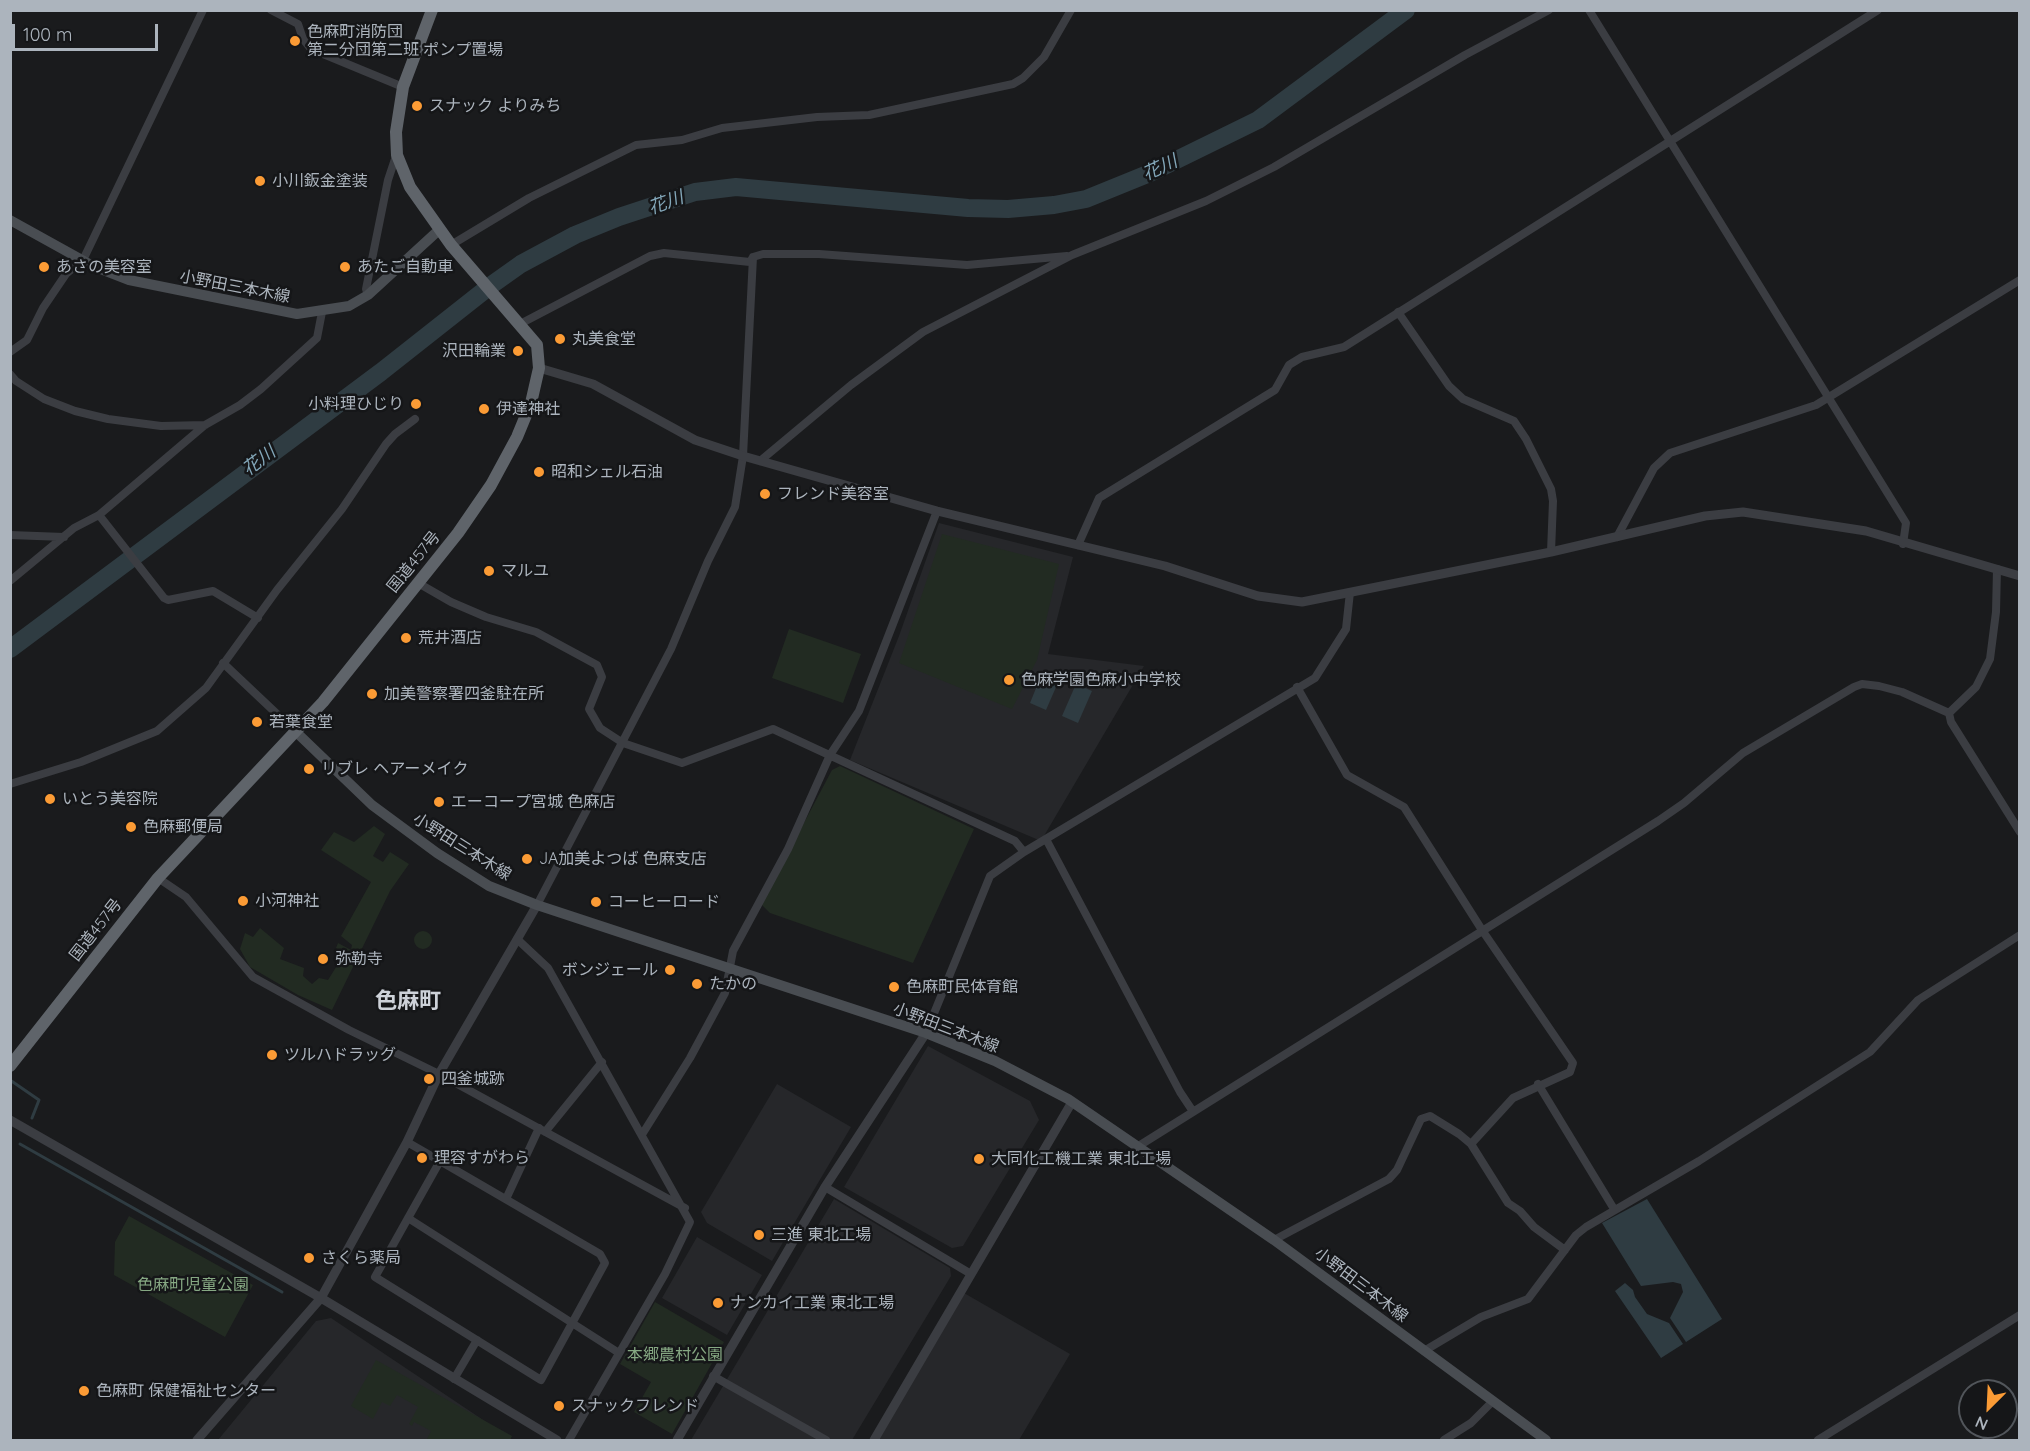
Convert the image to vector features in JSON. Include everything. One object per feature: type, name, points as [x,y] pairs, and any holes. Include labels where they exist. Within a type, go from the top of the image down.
[{"type":"highway","name":"国道457号","points":[[10,1066],[158,878],[323,702],[458,533],[512,447],[531,403],[539,368],[537,345],[451,245],[410,187],[397,155],[396,132],[404,87],[432,10]]},
{"type":"main road","name":"小野田三本木線","points":[[10,220],[93,266],[129,280],[276,311],[304,314],[349,306],[368,295],[440,229]]},
{"type":"main road","name":"小野田三本木線","points":[[295,731],[372,805],[438,853],[489,886],[537,905],[926,1033],[995,1061],[1072,1102],[1274,1240],[1546,1440]]},
{"type":"street","points":[[10,352],[27,340],[43,308],[66,274],[83,260],[202,10]]},
{"type":"street","points":[[271,10],[298,24],[303,39],[311,48],[404,87]]},
{"type":"street","points":[[451,245],[529,198],[636,145],[682,140],[722,128],[817,117],[869,115],[1013,84],[1023,78],[1044,57],[1071,10]]},
{"type":"street","points":[[760,461],[851,385],[923,332],[1071,255],[1206,201],[1274,167],[1465,55],[1549,10]]},
{"type":"street","points":[[1589,10],[1906,523],[1903,544]]},
{"type":"street","points":[[1078,545],[1102,496],[1275,390],[1289,365],[1302,357],[1344,347],[1878,10]]},
{"type":"street","points":[[368,295],[366,289],[388,180],[397,155]]},
{"type":"street","points":[[520,324],[650,256],[675,252],[750,262],[753,257],[763,254],[819,254],[967,265],[1071,255]]},
{"type":"street","points":[[197,1440],[321,1298],[407,1142],[439,1074],[537,905],[671,649],[708,561],[735,507],[743,456],[753,257]]},
{"type":"street","points":[[1617,537],[1654,468],[1670,453],[1828,399],[2019,280]]},
{"type":"street","points":[[10,581],[64,537],[101,518],[205,425],[254,394],[317,338],[322,312]]},
{"type":"street","points":[[1398,312],[1449,386],[1463,399],[1514,421],[1526,439],[1551,489],[1553,501],[1551,552]]},
{"type":"street","points":[[539,368],[593,384],[695,440],[743,456],[938,511],[1165,566],[1258,596],[1302,602],[1551,552],[1705,516],[1743,512],[1866,531],[1903,544],[2019,576]]},
{"type":"street","points":[[10,374],[16,381],[44,399],[75,411],[108,419],[161,426],[205,425]]},
{"type":"street","points":[[10,784],[81,762],[157,730],[206,688],[342,509],[386,444],[415,419]]},
{"type":"street","points":[[643,1133],[702,1037],[726,990],[733,951],[788,849],[830,755],[859,711],[938,511]]},
{"type":"street","points":[[101,518],[159,592],[168,600],[213,591],[258,618]]},
{"type":"street","points":[[10,536],[64,537]]},
{"type":"street","points":[[1949,713],[1976,687],[1990,659],[1996,612],[1996,569]]},
{"type":"street","points":[[418,583],[451,602],[486,617],[536,632],[597,665],[602,678],[589,709],[600,728],[623,743],[682,763],[773,729],[1015,841],[1024,852]]},
{"type":"street","points":[[677,1440],[825,1187],[926,1033],[990,876],[1024,852],[1047,841],[1320,673],[1342,637],[1348,620],[1350,592]]},
{"type":"street","points":[[224,663],[295,731]]},
{"type":"street","points":[[1137,1147],[1192,1110],[1684,803],[1743,753],[1854,687],[1862,684],[1879,686],[1915,697],[1949,713]]},
{"type":"street","points":[[1297,687],[1347,775],[1404,807],[1482,930],[1573,1063],[1570,1072],[1538,1084],[1513,1098],[1471,1144]]},
{"type":"street","points":[[1949,713],[1951,722],[2019,832]]},
{"type":"street","points":[[1047,841],[1180,1092],[1192,1110]]},
{"type":"street","points":[[158,878],[186,897],[253,977],[349,1030],[439,1074],[685,1208]]},
{"type":"street","points":[[1424,1351],[1481,1317],[1528,1299],[1576,1235],[1614,1209],[1699,1161],[1870,1052],[1918,1000],[2019,935]]},
{"type":"street","points":[[517,939],[548,968],[643,1133],[690,1221],[665,1274],[569,1440]]},
{"type":"street","points":[[506,1199],[542,1130],[602,1062]]},
{"type":"street","points":[[1538,1084],[1614,1209]]},
{"type":"street","points":[[874,1440],[1072,1102]]},
{"type":"street","points":[[1274,1240],[1389,1179],[1397,1170],[1421,1119],[1430,1116],[1471,1144],[1509,1203],[1520,1211],[1534,1227],[1565,1250]]},
{"type":"street","points":[[10,1120],[321,1298],[557,1440]]},
{"type":"street","points":[[407,1142],[440,1161],[506,1199],[600,1254],[604,1263],[541,1380],[375,1277],[440,1161]]},
{"type":"street","points":[[825,1187],[971,1274]]},
{"type":"street","points":[[408,1218],[619,1353]]},
{"type":"street","points":[[1818,1440],[2019,1315]]},
{"type":"street","points":[[454,1379],[477,1340]]},
{"type":"street","points":[[713,1376],[826,1440]]},
{"type":"street","points":[[1444,1440],[1472,1423],[1493,1401]]},
{"type":"shaded area","name":"色麻学園色麻小中学校","points":[[939,523],[1073,557],[1048,654],[1144,666],[1041,841],[850,760],[899,636]]},
{"type":"shaded area","points":[[1043,671],[1060,678],[1046,710],[1030,703]]},
{"type":"shaded area","points":[[1076,684],[1092,691],[1078,723],[1062,716]]},
{"type":"shaded area","points":[[928,1046],[1030,1101],[1039,1120],[963,1246],[952,1248],[844,1187]]},
{"type":"shaded area","points":[[777,1084],[851,1127],[772,1261],[707,1223],[701,1212]]},
{"type":"shaded area","points":[[834,1199],[950,1268],[951,1276],[852,1440],[691,1440]]},
{"type":"shaded area","points":[[1647,1199],[1722,1319],[1686,1342],[1670,1318],[1683,1292],[1681,1284],[1673,1282],[1641,1286],[1602,1223]]},
{"type":"shaded area","points":[[697,1237],[762,1275],[727,1335],[662,1298]]},
{"type":"shaded area","points":[[1625,1283],[1633,1290],[1647,1314],[1669,1323],[1683,1344],[1661,1358],[1615,1291]]},
{"type":"shaded area","points":[[964,1293],[1070,1354],[1019,1440],[878,1440]]},
{"type":"shaded area","points":[[331,1318],[513,1440],[218,1440],[316,1321]]},
{"type":"green space","points":[[942,534],[1059,564],[1037,660],[1012,709],[899,663]]},
{"type":"green space","points":[[789,629],[861,654],[843,703],[772,678]]},
{"type":"green space","points":[[840,766],[974,829],[913,963],[770,913],[761,904],[832,770]]},
{"type":"green space","points":[[374,826],[385,834],[373,856],[383,862],[390,852],[409,864],[390,891],[332,1010],[298,995],[250,967],[240,949],[245,933],[253,937],[260,928],[284,948],[280,959],[304,968],[303,976],[312,984],[319,978],[328,980],[343,956],[336,948],[338,943],[351,950],[352,945],[341,936],[371,882],[321,850],[334,832],[354,842]]},
{"type":"green space","points":[[423,931],[429,934],[432,940],[429,946],[423,949],[417,946],[414,940],[417,934]]},
{"type":"green space","name":"色麻町児童公園","points":[[129,1216],[253,1285],[225,1337],[114,1275],[115,1242]]},
{"type":"green space","name":"本郷農村公園","points":[[655,1302],[724,1342],[672,1434],[634,1412],[651,1382],[620,1364]]},
{"type":"green space","points":[[376,1360],[512,1436],[510,1440],[429,1440],[427,1439],[431,1431],[414,1422],[412,1426],[409,1424],[418,1407],[397,1395],[390,1406],[382,1402],[373,1419],[351,1406]]},
{"type":"waterway","name":"花川","points":[[10,649],[381,372],[490,286],[521,264],[575,235],[619,217],[695,192],[736,187],[968,208],[1008,209],[1054,205],[1086,199],[1150,173],[1258,120],[1406,10]]},
{"type":"waterway","points":[[10,1080],[39,1100],[32,1118]]},
{"type":"waterway","points":[[20,1144],[282,1292]]},
{"type":"place","name":"色麻町消防団 第二分団第二班 ポンプ置場","points":[[295,41]]},
{"type":"place","name":"スナック よりみち","points":[[417,106]]},
{"type":"place","name":"小川鈑金塗装","points":[[260,181]]},
{"type":"place","name":"あさの美容室","points":[[44,267]]},
{"type":"place","name":"あたご自動車","points":[[345,267]]},
{"type":"place","name":"丸美食堂","points":[[560,339]]},
{"type":"place","name":"沢田輪業","points":[[518,351]]},
{"type":"place","name":"小料理ひじり","points":[[416,404]]},
{"type":"place","name":"伊達神社","points":[[484,409]]},
{"type":"place","name":"昭和シェル石油","points":[[539,472]]},
{"type":"place","name":"フレンド美容室","points":[[765,494]]},
{"type":"place","name":"マルユ","points":[[489,571]]},
{"type":"place","name":"荒井酒店","points":[[406,638]]},
{"type":"place","name":"色麻学園色麻小中学校","points":[[1009,680]]},
{"type":"place","name":"加美警察署四釜駐在所","points":[[372,694]]},
{"type":"place","name":"若葉食堂","points":[[257,722]]},
{"type":"place","name":"リブレ ヘアーメイク","points":[[309,769]]},
{"type":"place","name":"いとう美容院","points":[[50,799]]},
{"type":"place","name":"エーコープ宮城 色麻店","points":[[439,802]]},
{"type":"place","name":"色麻郵便局","points":[[131,827]]},
{"type":"place","name":"JA加美よつば 色麻支店","points":[[527,859]]},
{"type":"place","name":"小河神社","points":[[243,901]]},
{"type":"place","name":"コーヒーロード","points":[[596,902]]},
{"type":"place","name":"弥勒寺","points":[[323,959]]},
{"type":"place","name":"ボンジェール","points":[[670,970]]},
{"type":"place","name":"たかの","points":[[697,984]]},
{"type":"place","name":"色麻町民体育館","points":[[894,987]]},
{"type":"place","name":"ツルハドラッグ","points":[[272,1055]]},
{"type":"place","name":"四釜城跡","points":[[429,1079]]},
{"type":"place","name":"理容すがわら","points":[[422,1158]]},
{"type":"place","name":"大同化工機工業 東北工場","points":[[979,1159]]},
{"type":"place","name":"三進 東北工場","points":[[759,1235]]},
{"type":"place","name":"さくら薬局","points":[[309,1258]]},
{"type":"place","name":"ナンカイ工業 東北工場","points":[[718,1303]]},
{"type":"place","name":"色麻町 保健福祉センター","points":[[84,1391]]},
{"type":"place","name":"スナックフレンド","points":[[559,1406]]},
{"type":"district","name":"色麻町","points":[[408,1001]]}]
